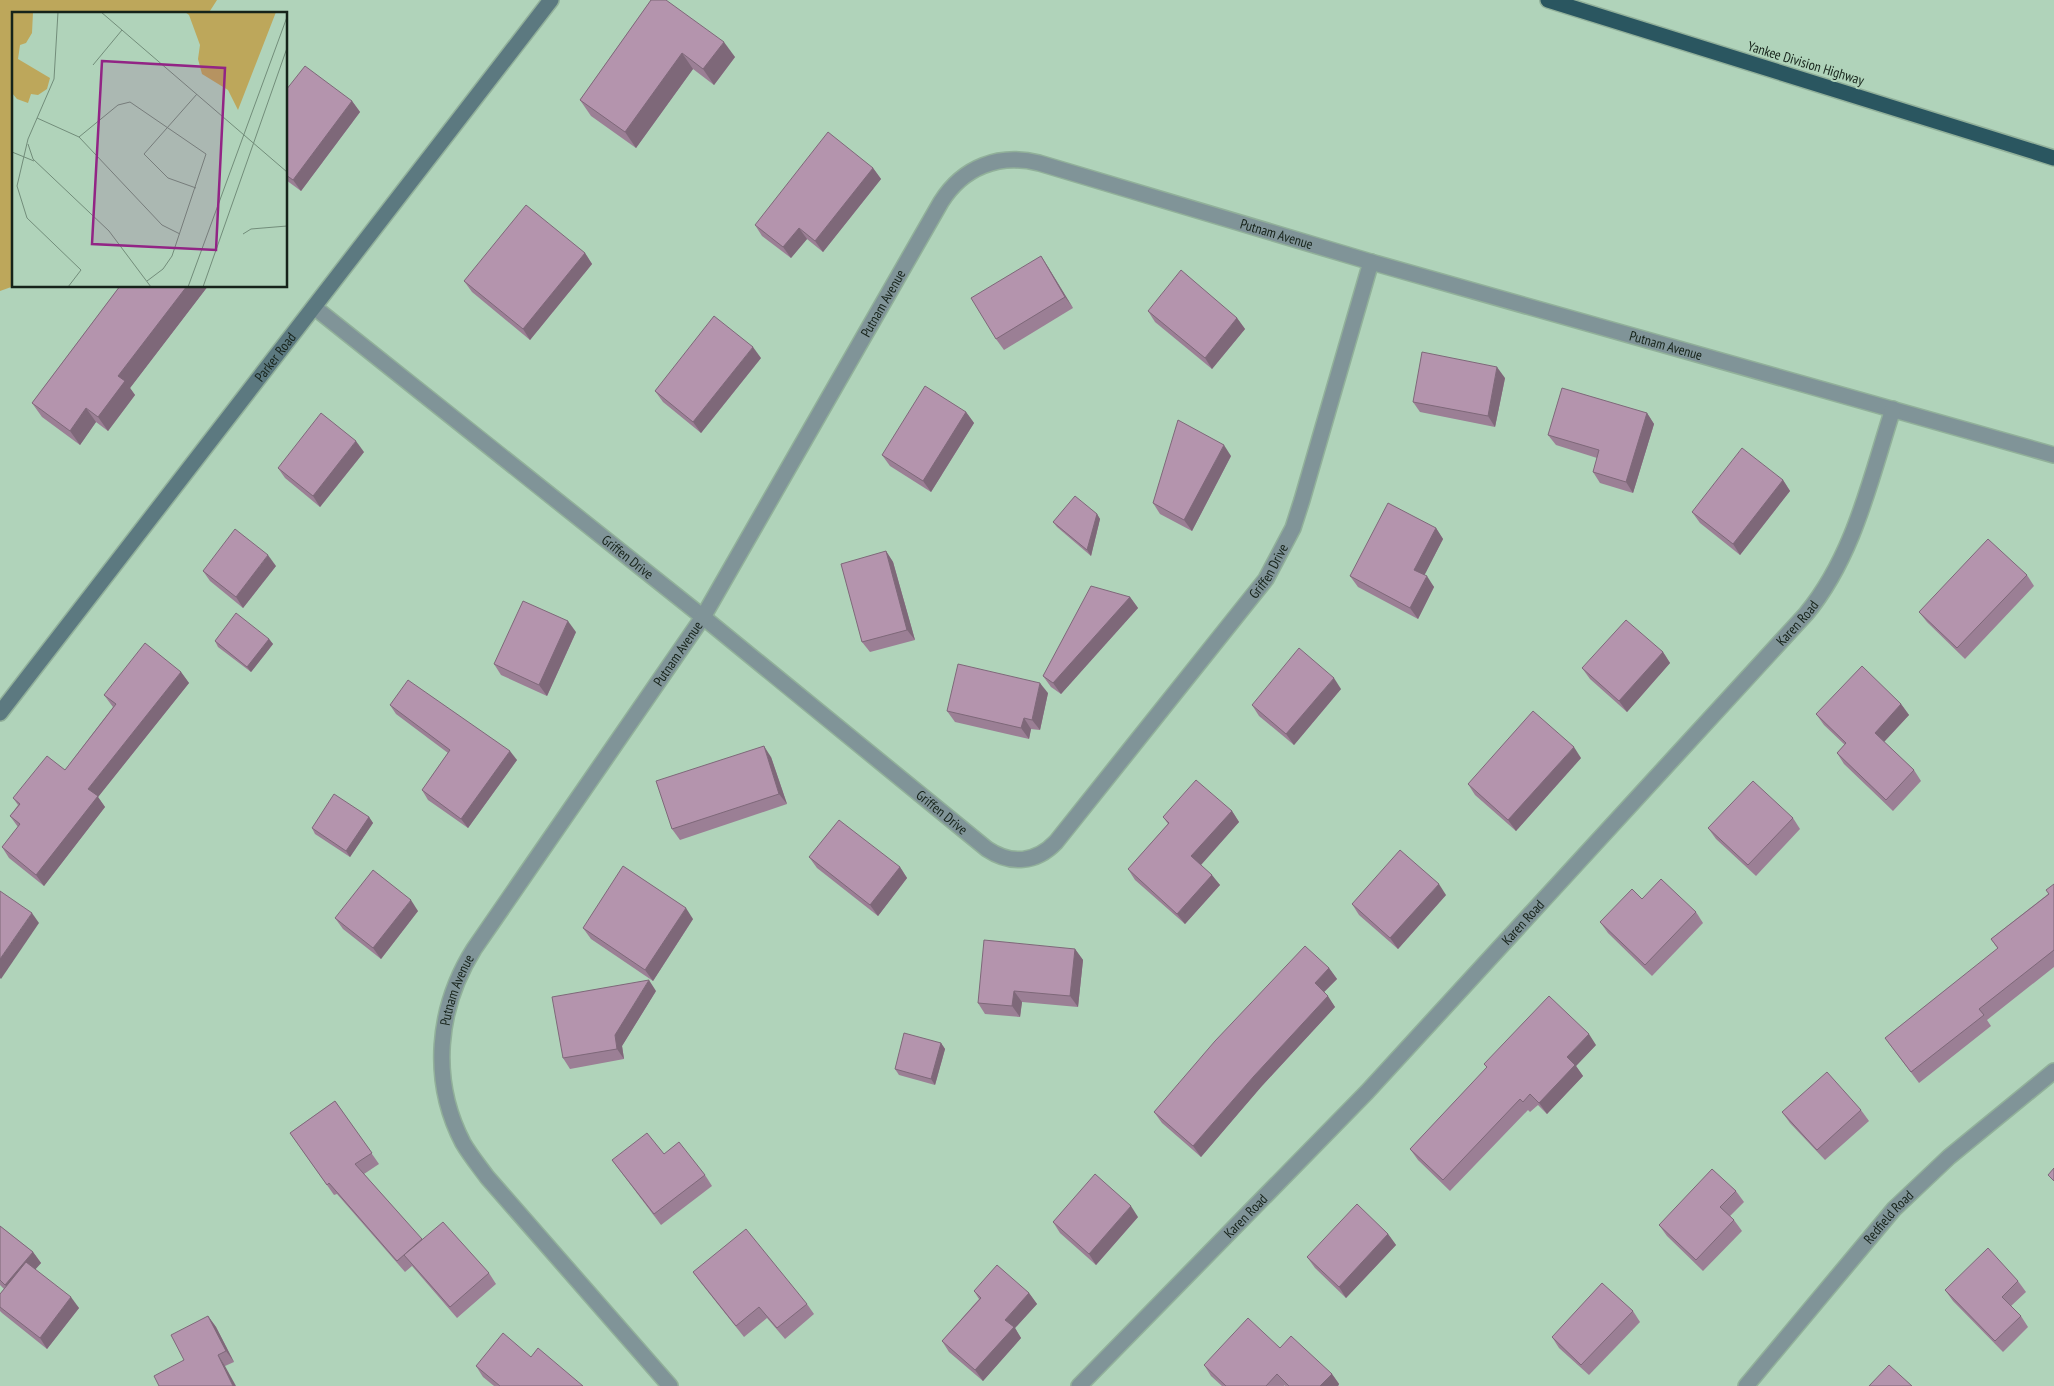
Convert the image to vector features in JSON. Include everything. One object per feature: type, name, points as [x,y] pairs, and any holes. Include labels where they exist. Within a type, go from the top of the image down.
[{"type":"highway","name":"Yankee Division Highway","points":[[1548,0],[2054,158]]},
{"type":"street","name":"Parker Road","points":[[0,713],[551,0]]},
{"type":"street","name":"Putnam Avenue","points":[[670,1386],[487,1177],[464,1144],[448,1106],[443,1079],[441,1045],[448,1005],[463,967],[703,616],[940,202],[951,187],[974,169],[992,162],[1011,159],[1039,163],[1370,262],[2054,455]]},
{"type":"street","name":"Griffen Drive","points":[[314,307],[703,616],[987,850],[1007,860],[1023,860],[1038,856],[1056,842],[1266,580],[1292,528],[1302,500],[1370,262]]},
{"type":"street","name":"Karen Road","points":[[1078,1386],[1367,1092],[1806,614],[1822,593],[1842,558],[1893,409]]},
{"type":"street","name":"Redfield Road","points":[[1746,1386],[1894,1209],[1949,1157],[2054,1071]]},
{"type":"shaded area","points":[[0,0],[217,0],[209,12],[12,12],[12,287],[0,291]]},
{"type":"building","points":[[651,0],[666,0],[724,42],[703,69],[682,53],[625,132],[580,100]]},
{"type":"building","points":[[305,66],[352,101],[293,180],[288,176],[288,87]]},
{"type":"building","points":[[828,132],[873,168],[815,241],[799,228],[783,247],[755,225]]},
{"type":"building","points":[[526,205],[585,253],[523,329],[464,281]]},
{"type":"building","points":[[1041,256],[1065,297],[996,339],[971,298]]},
{"type":"building","points":[[1181,270],[1237,318],[1205,358],[1148,311]]},
{"type":"building","points":[[118,288],[185,288],[118,376],[125,381],[98,417],[86,408],[70,431],[32,403]]},
{"type":"building","points":[[714,316],[753,347],[693,422],[655,391]]},
{"type":"building","points":[[1422,352],[1497,367],[1488,416],[1413,402]]},
{"type":"building","points":[[925,386],[966,412],[923,481],[882,455]]},
{"type":"building","points":[[1562,388],[1647,413],[1626,482],[1593,472],[1599,450],[1548,435]]},
{"type":"building","points":[[321,413],[356,441],[313,496],[278,468]]},
{"type":"building","points":[[1178,420],[1224,445],[1184,520],[1153,503]]},
{"type":"building","points":[[1742,448],[1783,480],[1733,544],[1692,512]]},
{"type":"building","points":[[1075,496],[1097,514],[1087,550],[1053,522]]},
{"type":"building","points":[[1388,503],[1436,528],[1414,570],[1427,576],[1410,608],[1350,576]]},
{"type":"building","points":[[235,529],[268,555],[236,597],[203,571]]},
{"type":"building","points":[[1988,539],[2027,575],[1957,648],[1919,612]]},
{"type":"building","points":[[886,551],[907,630],[862,642],[841,564]]},
{"type":"building","points":[[1091,586],[1130,597],[1053,683],[1043,676]]},
{"type":"building","points":[[523,601],[568,621],[539,685],[494,664]]},
{"type":"building","points":[[236,613],[269,639],[247,667],[215,641]]},
{"type":"building","points":[[1626,620],[1663,652],[1619,701],[1582,668]]},
{"type":"building","points":[[145,643],[181,672],[88,789],[98,796],[36,875],[2,847],[20,824],[10,816],[20,804],[13,798],[47,756],[65,770],[116,704],[104,695]]},
{"type":"building","points":[[1299,648],[1334,678],[1286,734],[1252,705]]},
{"type":"building","points":[[958,664],[1040,683],[1032,720],[1024,718],[1021,728],[947,711]]},
{"type":"building","points":[[1862,666],[1901,704],[1875,733],[1914,770],[1886,800],[1837,753],[1846,743],[1816,714]]},
{"type":"building","points":[[408,680],[510,751],[461,819],[422,790],[450,750],[390,705]]},
{"type":"building","points":[[1533,711],[1574,747],[1508,820],[1468,784]]},
{"type":"building","points":[[764,746],[779,794],[672,829],[656,781]]},
{"type":"building","points":[[1196,780],[1232,811],[1191,856],[1212,875],[1177,914],[1128,869],[1169,823],[1163,817]]},
{"type":"building","points":[[1753,781],[1793,818],[1748,865],[1708,828]]},
{"type":"building","points":[[334,794],[369,817],[346,851],[312,828]]},
{"type":"building","points":[[839,820],[900,867],[870,905],[809,857]]},
{"type":"building","points":[[1400,850],[1439,884],[1390,938],[1352,904]]},
{"type":"building","points":[[623,866],[686,908],[645,970],[583,928]]},
{"type":"building","points":[[373,870],[411,900],[373,948],[335,918]]},
{"type":"building","points":[[1661,879],[1696,912],[1645,965],[1600,922],[1632,889],[1642,899]]},
{"type":"building","points":[[2054,884],[2054,950],[1979,1009],[1984,1015],[1911,1072],[1885,1038],[1998,948],[1991,939],[2049,894],[2046,890]]},
{"type":"building","points":[[0,891],[32,913],[0,959]]},
{"type":"building","points":[[984,940],[1075,949],[1070,996],[1014,991],[1012,1006],[978,1003]]},
{"type":"building","points":[[1305,946],[1329,968],[1315,983],[1328,996],[1193,1146],[1154,1112],[1215,1041]]},
{"type":"building","points":[[649,980],[615,1035],[617,1049],[563,1058],[552,997]]},
{"type":"building","points":[[1549,996],[1589,1034],[1567,1057],[1575,1065],[1539,1103],[1530,1094],[1523,1102],[1520,1099],[1443,1180],[1410,1149],[1487,1067],[1484,1064]]},
{"type":"building","points":[[904,1033],[941,1043],[931,1079],[895,1069]]},
{"type":"building","points":[[1827,1072],[1861,1110],[1817,1150],[1782,1112]]},
{"type":"building","points":[[335,1101],[372,1153],[355,1164],[422,1239],[397,1261],[329,1183],[327,1185],[290,1133]]},
{"type":"building","points":[[647,1133],[664,1154],[679,1142],[705,1175],[654,1214],[612,1160]]},
{"type":"building","points":[[2054,1168],[2054,1181],[2048,1175]]},
{"type":"building","points":[[1712,1169],[1736,1191],[1720,1207],[1734,1220],[1696,1260],[1659,1225]]},
{"type":"building","points":[[1095,1174],[1131,1206],[1089,1254],[1053,1222]]},
{"type":"building","points":[[1357,1204],[1388,1234],[1339,1287],[1307,1257]]},
{"type":"building","points":[[443,1222],[489,1273],[450,1307],[404,1255]]},
{"type":"building","points":[[0,1226],[33,1252],[5,1285],[0,1280]]},
{"type":"building","points":[[746,1229],[807,1304],[777,1328],[759,1307],[736,1326],[693,1272]]},
{"type":"building","points":[[1988,1248],[2018,1281],[2002,1297],[2021,1316],[1995,1341],[1945,1290]]},
{"type":"building","points":[[26,1262],[71,1297],[40,1338],[0,1307],[0,1294]]},
{"type":"building","points":[[997,1265],[1029,1293],[1005,1320],[1014,1327],[975,1370],[942,1341],[981,1298],[974,1291]]},
{"type":"building","points":[[1602,1283],[1633,1311],[1581,1365],[1552,1337]]},
{"type":"building","points":[[208,1316],[226,1351],[218,1355],[233,1386],[159,1386],[154,1376],[184,1360],[171,1335]]},
{"type":"building","points":[[1248,1318],[1280,1348],[1291,1336],[1332,1374],[1320,1386],[1289,1386],[1277,1374],[1266,1386],[1226,1386],[1204,1365]]},
{"type":"building","points":[[503,1333],[531,1357],[538,1348],[583,1386],[500,1386],[476,1366]]},
{"type":"building","points":[[1889,1365],[1912,1386],[1869,1386]]}]
